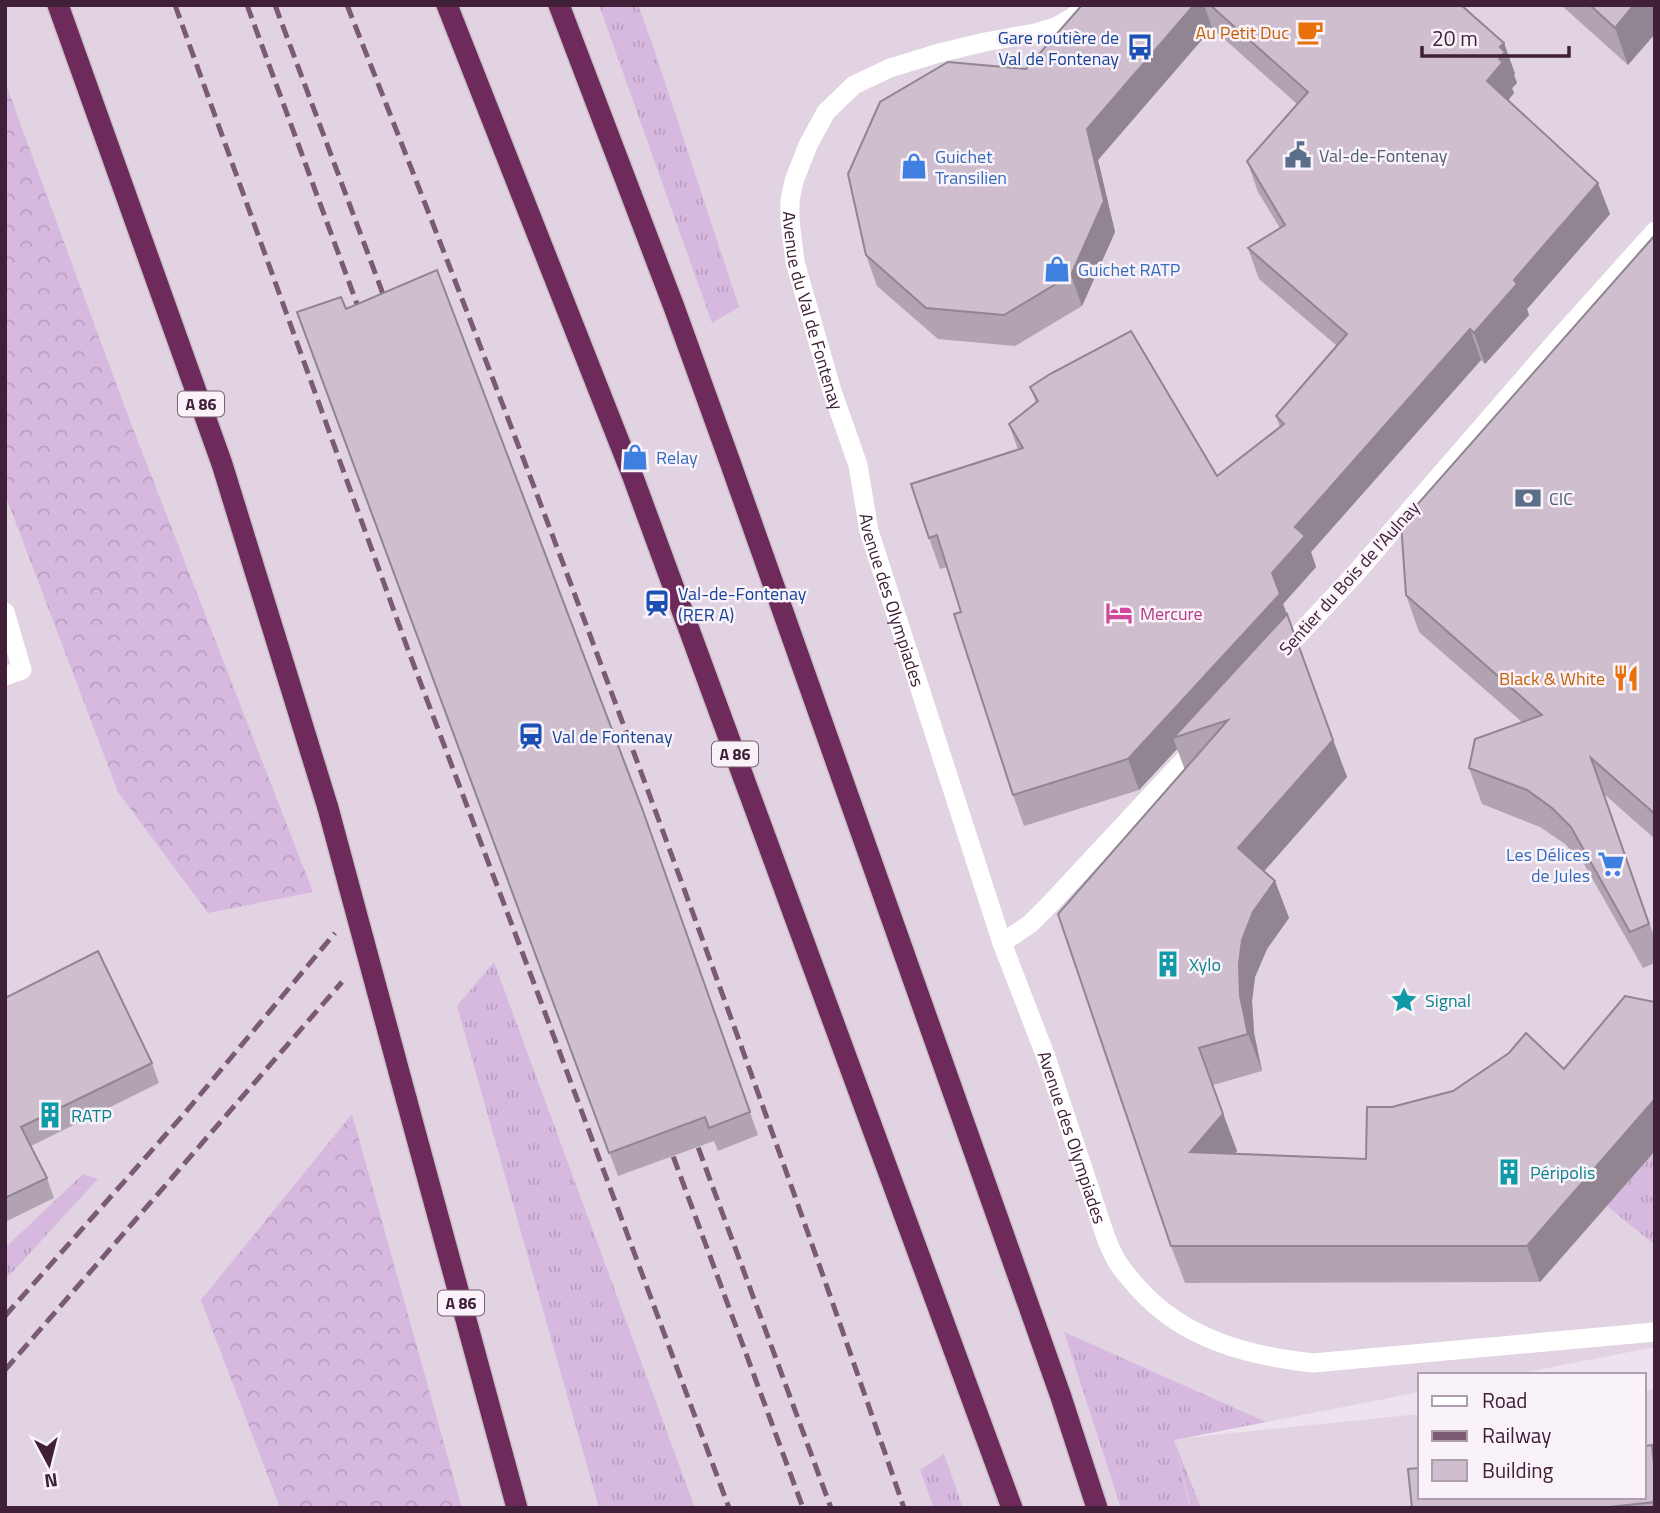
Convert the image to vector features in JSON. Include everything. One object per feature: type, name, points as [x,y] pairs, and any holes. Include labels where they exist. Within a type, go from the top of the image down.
[{"type":"highway","name":"A 86","points":[[58,5],[222,464],[328,808],[517,1508]]},
{"type":"highway","name":"A 86","points":[[447,5],[638,490],[1012,1508]]},
{"type":"highway","points":[[559,5],[674,307],[1052,1371],[1097,1508]]},
{"type":"street","name":"Avenue du Val de Fontenay","points":[[858,465],[832,391],[795,262],[790,200],[794,181],[808,145],[826,112],[853,85],[890,68],[939,53],[1058,26],[1087,5]]},
{"type":"street","name":"Sentier du Bois de l'Aulnay","points":[[1263,674],[1356,573],[1655,231]]},
{"type":"street","name":"Avenue des Olympiades","points":[[858,465],[869,531],[1002,943],[1046,1057],[1113,1255],[1126,1275],[1147,1298],[1181,1325],[1210,1340],[1277,1359],[1313,1363],[1655,1332]]},
{"type":"street","points":[[5,612],[22,670],[5,677]]},
{"type":"street","points":[[1002,943],[1030,924],[1050,904],[1208,734]]},
{"type":"shaded area","points":[[5,5],[1655,5],[1655,1347],[1521,1373],[1418,1373],[1418,1392],[1185,1438],[1418,1414],[1418,1499],[1646,1499],[1646,1390],[1655,1389],[1655,1508],[5,1508]]},
{"type":"green space","points":[[599,5],[638,5],[653,46],[739,307],[712,323]]},
{"type":"green space","points":[[5,82],[127,413],[313,892],[208,913],[118,792],[5,494]]},
{"type":"green space","points":[[494,962],[695,1508],[599,1508],[457,1006]]},
{"type":"green space","points":[[352,1114],[462,1508],[280,1508],[201,1300]]},
{"type":"green space","points":[[1655,1152],[1655,1245],[1607,1206]]},
{"type":"green space","points":[[83,1174],[98,1179],[5,1280],[5,1248]]},
{"type":"green space","points":[[1064,1332],[1266,1422],[1174,1440],[1190,1508],[1121,1508]]},
{"type":"green space","points":[[1174,1440],[1201,1508],[1191,1508]]},
{"type":"green space","points":[[944,1454],[963,1508],[934,1508],[920,1470]]},
{"type":"building","points":[[1082,5],[1194,5],[1087,129],[1104,201],[1071,275],[1004,315],[926,308],[866,255],[848,174],[880,102],[948,62],[1026,69]]},
{"type":"building","points":[[1210,5],[1461,5],[1504,43],[1500,47],[1505,52],[1499,59],[1503,62],[1487,81],[1598,183],[1514,280],[1517,284],[1474,333],[1470,329],[1295,527],[1305,536],[1272,573],[1280,594],[1128,759],[1013,795],[954,614],[961,612],[937,535],[929,538],[911,484],[1023,448],[1009,424],[1038,401],[1030,387],[1131,331],[1217,476],[1284,424],[1276,416],[1347,334],[1248,248],[1285,225],[1247,161],[1308,92]]},
{"type":"building","points":[[1590,5],[1634,5],[1615,28]]},
{"type":"building","points":[[1655,235],[1655,814],[1591,758],[1649,924],[1630,932],[1571,827],[1552,808],[1527,790],[1469,768],[1475,739],[1542,715],[1406,595],[1401,523]]},
{"type":"building","points":[[437,270],[643,811],[750,1112],[709,1128],[705,1117],[609,1153],[297,312],[341,297],[346,309]]},
{"type":"building","points":[[1287,614],[1333,740],[1238,848],[1275,881],[1253,912],[1242,940],[1239,964],[1240,996],[1248,1034],[1199,1048],[1223,1114],[1190,1152],[1366,1159],[1367,1107],[1392,1107],[1453,1091],[1509,1053],[1526,1033],[1564,1069],[1625,996],[1655,1002],[1655,1099],[1527,1246],[1171,1246],[1058,914],[1228,720],[1173,738]]},
{"type":"building","name":"RATP","points":[[98,951],[152,1063],[21,1127],[47,1178],[5,1198],[5,998]]},
{"type":"building","points":[[1652,1445],[1655,1502],[1600,1508],[1412,1508],[1408,1469],[1418,1468],[1418,1499],[1646,1499],[1646,1446]]},
{"type":"railway","points":[[175,5],[407,647],[729,1508]]},
{"type":"railway","points":[[247,5],[364,323]]},
{"type":"railway","points":[[275,5],[389,310]]},
{"type":"railway","points":[[347,5],[493,378],[634,754],[771,1130],[904,1508]]},
{"type":"railway","points":[[5,1316],[184,1114],[335,933]]},
{"type":"railway","points":[[5,1370],[342,982]]},
{"type":"railway","points":[[691,1128],[831,1508]]},
{"type":"railway","points":[[666,1137],[803,1508]]},
{"type":"place","name":"Au Petit Duc","points":[[1310,32]]},
{"type":"place","name":"Gare routière de Val de Fontenay","points":[[1140,47]]},
{"type":"place","name":"Val-de-Fontenay","points":[[1298,155]]},
{"type":"place","name":"Guichet Transilien","points":[[914,166]]},
{"type":"place","name":"Guichet RATP","points":[[1057,269]]},
{"type":"place","name":"Relay","points":[[635,457]]},
{"type":"place","name":"CIC","points":[[1528,498]]},
{"type":"place","name":"Val-de-Fontenay (RER A)","points":[[657,603]]},
{"type":"place","name":"Mercure","points":[[1119,613]]},
{"type":"place","name":"Black & White","points":[[1626,678]]},
{"type":"place","name":"Val de Fontenay","points":[[531,736]]},
{"type":"place","name":"Les Délices de Jules","points":[[1611,864]]},
{"type":"place","name":"Xylo","points":[[1168,964]]},
{"type":"place","name":"Signal","points":[[1404,1000]]},
{"type":"place","name":"RATP","points":[[50,1115]]},
{"type":"place","name":"Péripolis","points":[[1509,1172]]}]
